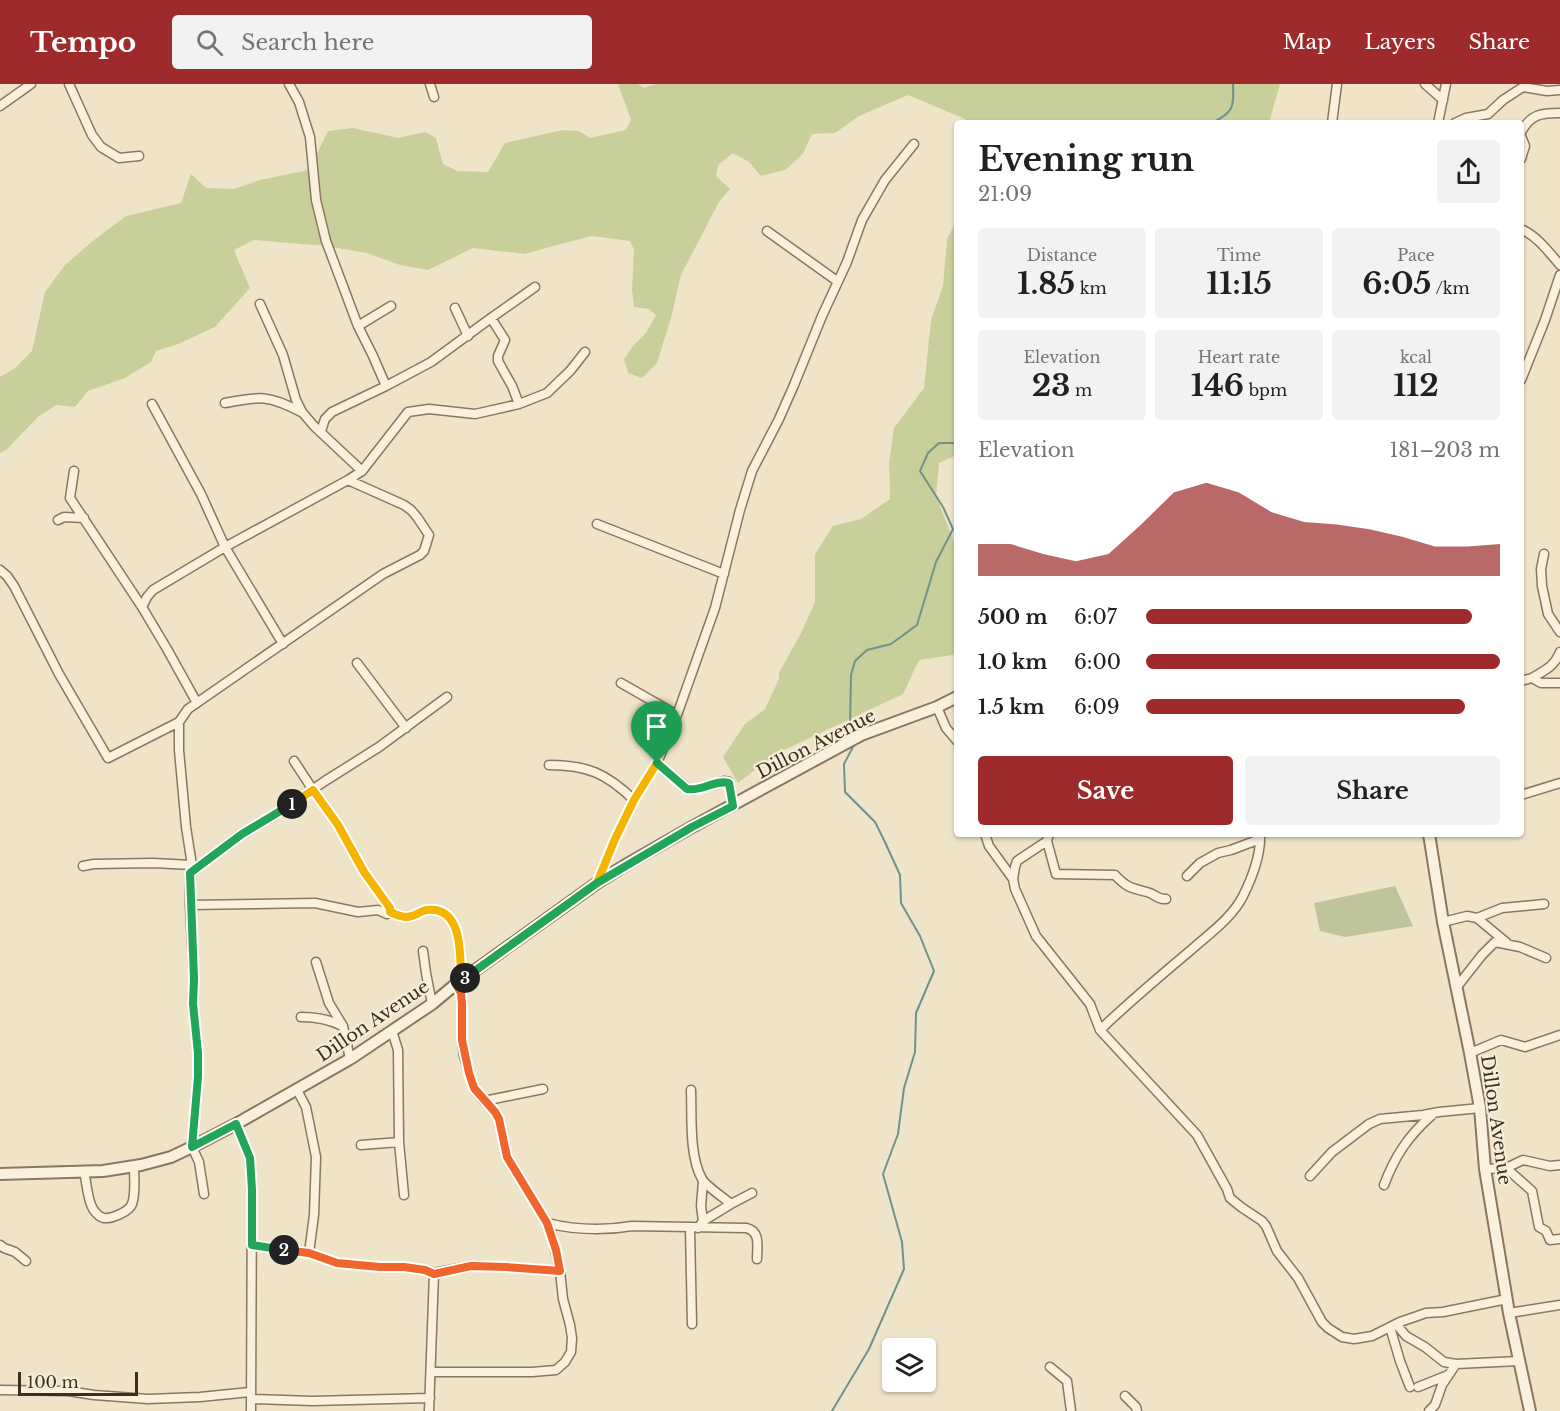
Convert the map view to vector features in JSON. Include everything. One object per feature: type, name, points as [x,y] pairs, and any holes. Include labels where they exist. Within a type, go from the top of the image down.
[{"type":"street","points":[[0,106],[31,84]]},
{"type":"street","points":[[69,84],[92,135],[101,147],[119,158],[139,156]]},
{"type":"street","points":[[289,84],[299,102],[310,136],[316,200],[326,242],[358,326],[386,386]]},
{"type":"street","points":[[430,84],[434,97]]},
{"type":"street","points":[[1332,120],[1337,84]]},
{"type":"street","points":[[1425,84],[1443,100]]},
{"type":"street","points":[[1439,120],[1446,84]]},
{"type":"street","points":[[1462,120],[1488,114],[1503,100],[1523,87],[1547,91],[1560,90]]},
{"type":"street","points":[[1524,128],[1527,122],[1543,113],[1560,113]]},
{"type":"street","points":[[597,883],[615,839],[634,800],[657,763],[677,715],[715,608],[752,471],[782,410],[847,262],[862,220],[885,180],[914,144]]},
{"type":"street","points":[[1524,230],[1539,240],[1560,265]]},
{"type":"street","points":[[766,231],[837,281]]},
{"type":"street","points":[[1524,372],[1560,275]]},
{"type":"street","points":[[321,431],[325,419],[332,412],[430,362],[535,287]]},
{"type":"street","points":[[260,304],[283,355],[293,392],[302,412]]},
{"type":"street","points":[[358,326],[391,306]]},
{"type":"street","points":[[455,308],[468,336]]},
{"type":"street","points":[[491,318],[505,340],[498,356],[498,362],[519,404]]},
{"type":"street","points":[[142,607],[153,590],[362,471],[408,412],[429,409],[475,414],[519,404],[547,393],[570,371],[585,352]]},
{"type":"street","points":[[225,403],[258,398],[278,400],[302,412],[362,471]]},
{"type":"street","points":[[152,404],[201,494],[225,547],[283,644]]},
{"type":"street","points":[[74,471],[70,498],[142,607],[197,703]]},
{"type":"street","points":[[0,570],[14,586],[59,674],[108,758],[179,722],[188,709],[383,574],[420,555],[429,535],[411,510],[348,480]]},
{"type":"street","points":[[58,520],[64,517],[84,518]]},
{"type":"street","points":[[597,524],[724,574]]},
{"type":"street","points":[[1544,554],[1541,569],[1542,586],[1548,614],[1560,632]]},
{"type":"street","points":[[1524,680],[1549,668],[1555,663],[1560,651]]},
{"type":"street","points":[[357,663],[406,728]]},
{"type":"street","points":[[1532,678],[1541,683],[1560,684]]},
{"type":"street","points":[[621,683],[677,715]]},
{"type":"street","points":[[83,866],[153,863],[191,869],[379,747],[447,697]]},
{"type":"street","name":"Dillon Avenue","points":[[0,1174],[103,1171],[171,1157],[192,1147],[350,1059],[432,1004],[597,883],[692,827],[861,735],[954,698]]},
{"type":"street","points":[[937,707],[946,729],[954,738]]},
{"type":"street","points":[[179,722],[181,784],[191,869],[193,1004],[198,1053],[192,1147],[199,1162],[204,1194]]},
{"type":"street","points":[[294,761],[338,825],[364,872],[390,908],[390,912]]},
{"type":"street","points":[[657,763],[687,789],[699,789],[724,781],[729,783],[733,806]]},
{"type":"street","points":[[549,765],[585,768],[610,779],[634,800]]},
{"type":"street","points":[[1524,794],[1560,783]]},
{"type":"street","points":[[986,837],[989,846],[1013,879]]},
{"type":"street","points":[[1100,1030],[1228,916],[1242,898],[1254,869],[1260,837]]},
{"type":"street","points":[[1187,876],[1200,863],[1218,853],[1231,850],[1260,837]]},
{"type":"street","name":"Dillon Avenue","points":[[1429,837],[1443,922],[1480,1108],[1485,1169],[1509,1312],[1530,1411]]},
{"type":"street","points":[[1166,899],[1161,900],[1146,892],[1132,889],[1124,885],[1115,875],[1056,874],[1048,838],[1017,861],[1015,867],[1013,879],[1015,889],[1036,936],[1090,1004],[1100,1030],[1197,1135],[1230,1198],[1266,1226],[1277,1251],[1298,1278],[1322,1322],[1336,1334],[1354,1340],[1372,1336],[1393,1325],[1426,1313],[1443,1312],[1507,1299]]},
{"type":"street","points":[[190,904],[315,903],[358,912],[378,910],[402,917],[426,910],[449,916],[460,940],[458,983],[461,993],[462,1040],[466,1065],[474,1088],[499,1119],[507,1157],[547,1223],[556,1250],[563,1299],[572,1338],[571,1352],[556,1370],[431,1372]]},
{"type":"street","points":[[1477,918],[1502,908],[1544,904]]},
{"type":"street","points":[[1443,922],[1467,916],[1477,918],[1509,944]]},
{"type":"street","points":[[1456,988],[1495,942],[1520,947],[1546,958]]},
{"type":"street","points":[[423,951],[432,1004]]},
{"type":"street","points":[[316,962],[328,1003],[343,1026],[350,1059]]},
{"type":"street","points":[[301,1017],[323,1018],[343,1026]]},
{"type":"street","points":[[392,1031],[398,1050],[399,1142],[404,1195]]},
{"type":"street","points":[[1470,1053],[1501,1040],[1525,1047],[1560,1035]]},
{"type":"street","points":[[484,1101],[543,1089]]},
{"type":"street","points":[[297,1090],[306,1107],[316,1158],[314,1215],[309,1253]]},
{"type":"street","points":[[691,1090],[693,1145],[703,1181],[702,1206],[697,1226],[692,1324]]},
{"type":"street","points":[[1310,1176],[1332,1152],[1369,1124],[1380,1119],[1480,1108]]},
{"type":"street","points":[[1384,1185],[1390,1168],[1405,1143],[1414,1131],[1435,1113]]},
{"type":"street","points":[[236,1124],[250,1158],[252,1190],[251,1411]]},
{"type":"street","points":[[361,1145],[399,1142]]},
{"type":"street","points":[[1485,1169],[1506,1168],[1523,1160],[1550,1166],[1560,1165]]},
{"type":"street","points":[[84,1172],[91,1205],[94,1211],[105,1218],[127,1212],[130,1209],[134,1197],[134,1166]]},
{"type":"street","points":[[1506,1168],[1532,1191],[1539,1227],[1546,1231],[1550,1240],[1560,1239]]},
{"type":"street","points":[[703,1181],[731,1204]]},
{"type":"street","points":[[697,1226],[752,1193]]},
{"type":"street","points":[[547,1223],[584,1230],[619,1229],[632,1226],[752,1229],[758,1241],[757,1259]]},
{"type":"street","points":[[0,1245],[15,1252],[26,1261]]},
{"type":"street","points":[[252,1245],[309,1253],[337,1263],[404,1267],[425,1270],[434,1274],[471,1266],[560,1271]]},
{"type":"street","points":[[429,1411],[434,1274]]},
{"type":"street","points":[[1509,1312],[1560,1305]]},
{"type":"street","points":[[1393,1325],[1444,1362],[1456,1364],[1519,1361]]},
{"type":"street","points":[[1393,1325],[1400,1361],[1414,1387],[1450,1374]]},
{"type":"street","points":[[1429,1411],[1435,1405],[1442,1385],[1456,1364]]},
{"type":"street","points":[[1050,1367],[1067,1381],[1071,1411]]},
{"type":"street","points":[[0,1390],[68,1391],[148,1399],[250,1396],[312,1401],[430,1398]]},
{"type":"street","points":[[1125,1396],[1137,1411]]},
{"type":"green space","points":[[618,84],[638,84],[644,88],[656,84],[1280,84],[1270,120],[965,120],[908,95],[859,116],[835,133],[812,134],[803,154],[785,170],[761,176],[749,162],[733,153],[718,165],[716,176],[730,189],[719,202],[681,275],[657,363],[642,378],[628,373],[624,359],[646,333],[656,315],[649,309],[634,307],[632,290],[634,250],[630,241],[591,236],[524,254],[473,248],[428,270],[400,265],[367,253],[326,246],[254,240],[234,250],[250,288],[215,327],[178,344],[156,351],[151,362],[125,378],[88,391],[75,407],[56,405],[38,417],[6,450],[0,453],[0,377],[15,368],[32,351],[45,292],[65,265],[126,216],[181,203],[191,174],[206,188],[234,189],[260,180],[309,170],[328,131],[353,128],[398,138],[425,132],[436,138],[443,164],[457,171],[488,172],[505,143],[563,130],[579,131],[590,138],[626,130],[631,120]]},
{"type":"green space","points":[[954,226],[954,456],[939,463],[936,496],[954,541],[954,653],[919,660],[903,694],[774,755],[738,783],[723,757],[745,724],[765,709],[779,679],[779,673],[801,633],[815,602],[815,554],[833,526],[861,519],[890,499],[889,463],[894,428],[924,388],[931,320],[943,286],[947,239]]},
{"type":"green space","points":[[1395,886],[1413,926],[1345,937],[1320,931],[1314,903]]},
{"type":"waterway","points":[[1218,120],[1229,112],[1233,104],[1233,84]]},
{"type":"waterway","points":[[850,726],[851,675],[855,661],[867,650],[891,644],[917,625],[936,562],[953,529],[943,507],[920,471],[928,453],[939,443],[954,443]]},
{"type":"waterway","points":[[832,1411],[869,1349],[904,1269],[902,1242],[883,1174],[898,1134],[904,1088],[915,1052],[916,1013],[934,971],[920,936],[901,903],[900,875],[884,840],[875,822],[845,792],[844,764],[854,745]]},
{"type":"route","points":[[657,763],[634,800],[597,883],[461,981],[460,940],[449,916],[426,910],[408,917],[390,912],[390,908],[364,872],[338,825],[313,790],[242,834],[190,873],[193,1004],[198,1053],[192,1147],[236,1124],[250,1158],[252,1245],[309,1253],[337,1263],[404,1267],[425,1270],[434,1274],[471,1266],[560,1271],[547,1223],[507,1157],[499,1119],[474,1088],[462,1040],[461,993],[456,984],[461,981],[529,932],[597,883],[692,827],[733,806],[729,783],[724,781],[699,789],[687,789],[657,763]]}]
